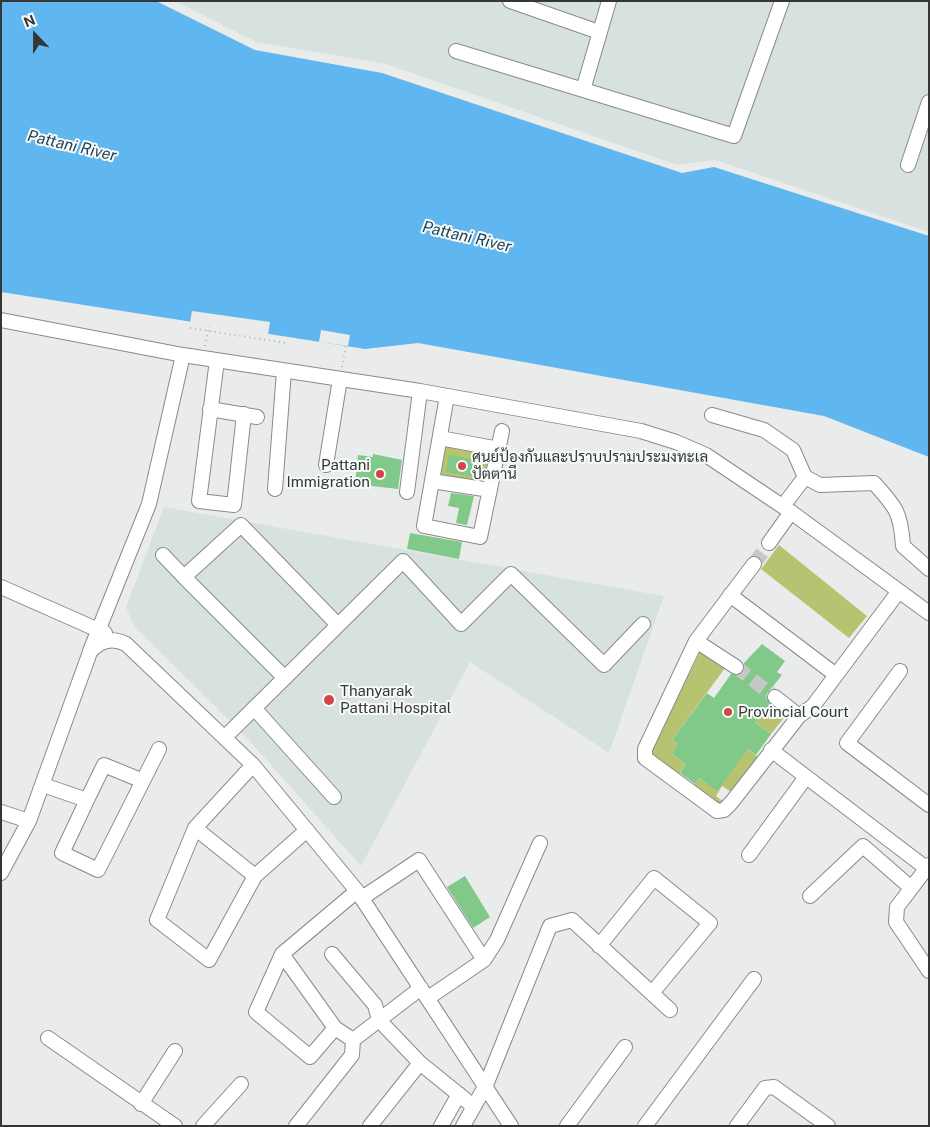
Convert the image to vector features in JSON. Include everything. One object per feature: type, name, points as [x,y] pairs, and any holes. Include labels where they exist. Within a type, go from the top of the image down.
[{"type":"street","points":[[510,1],[599,32]]},
{"type":"street","points":[[583,90],[609,1]]},
{"type":"street","points":[[456,50],[734,136],[782,1]]},
{"type":"street","points":[[908,165],[929,102]]},
{"type":"street","points":[[1,320],[183,355],[420,391],[641,430],[706,455],[787,509],[929,613]]},
{"type":"street","points":[[1,873],[29,821],[98,630],[149,504],[183,355]]},
{"type":"street","points":[[210,359],[210,409],[199,501],[234,506],[250,415],[210,409]]},
{"type":"street","points":[[275,488],[284,371]]},
{"type":"street","points":[[326,465],[340,379]]},
{"type":"street","points":[[407,492],[420,391]]},
{"type":"street","points":[[447,396],[424,526],[480,537],[502,431]]},
{"type":"street","points":[[712,415],[764,430],[793,450],[805,477],[820,485],[874,484],[894,505],[901,524],[903,546],[929,569]]},
{"type":"street","points":[[440,438],[499,449]]},
{"type":"street","points":[[769,544],[805,477]]},
{"type":"street","points":[[432,481],[490,490]]},
{"type":"street","points":[[184,577],[241,525],[338,625]]},
{"type":"street","points":[[163,555],[285,678]]},
{"type":"street","points":[[226,736],[403,561],[460,624],[511,574],[604,665],[643,624]]},
{"type":"street","points":[[754,564],[696,640],[645,749],[645,758],[717,811],[724,810],[799,716],[813,706],[899,591]]},
{"type":"street","points":[[1,587],[126,644],[226,736],[253,765],[359,894],[486,1085],[511,1126]]},
{"type":"street","points":[[730,595],[836,675]]},
{"type":"street","points":[[696,640],[736,667]]},
{"type":"street","points":[[90,652],[102,642],[119,641]]},
{"type":"street","points":[[900,671],[847,743],[929,805]]},
{"type":"street","points":[[775,697],[799,716]]},
{"type":"street","points":[[254,708],[334,797]]},
{"type":"street","points":[[143,781],[104,765],[62,853],[98,870],[159,750]]},
{"type":"street","points":[[771,750],[927,867],[910,887],[897,907],[896,922],[929,970]]},
{"type":"street","points":[[253,765],[195,828],[157,920],[209,960],[255,876],[307,830]]},
{"type":"street","points":[[749,855],[806,777]]},
{"type":"street","points":[[43,785],[87,800]]},
{"type":"street","points":[[1,812],[29,821]]},
{"type":"street","points":[[195,828],[255,876]]},
{"type":"street","points":[[296,1126],[352,1055],[353,1040],[379,1020],[484,960],[497,940],[540,843]]},
{"type":"street","points":[[810,896],[862,846],[910,887]]},
{"type":"street","points":[[335,1028],[310,1057],[256,1012],[282,954],[359,894],[418,860],[484,960]]},
{"type":"street","points":[[600,946],[654,878],[710,924],[652,993]]},
{"type":"street","points":[[463,1126],[486,1085],[550,926],[572,920],[670,1010]]},
{"type":"street","points":[[282,954],[335,1028],[353,1040]]},
{"type":"street","points":[[332,954],[375,1005],[379,1020],[420,1063],[473,1106]]},
{"type":"street","points":[[645,1126],[754,979]]},
{"type":"street","points":[[48,1038],[175,1126]]},
{"type":"street","points":[[567,1126],[625,1047]]},
{"type":"street","points":[[141,1104],[175,1052]]},
{"type":"street","points":[[370,1126],[420,1063]]},
{"type":"street","points":[[203,1126],[240,1084]]},
{"type":"street","points":[[737,1126],[768,1086],[774,1087],[828,1126]]},
{"type":"street","points":[[442,1126],[459,1094]]},
{"type":"path","points":[[209,326],[210,359]]},
{"type":"path","points":[[190,328],[286,343]]},
{"type":"path","points":[[340,379],[346,346]]},
{"type":"shaded area","points":[[175,1],[929,1],[929,232],[715,160],[677,165],[386,64],[256,42]]},
{"type":"shaded area","name":"Thanyarak Pattani Hospital","points":[[164,507],[664,596],[609,753],[470,662],[361,866],[246,737],[133,625],[126,607]]},
{"type":"green space","points":[[444,446],[490,454],[485,485],[438,477]]},
{"type":"green space","points":[[779,545],[867,616],[849,638],[761,569]]},
{"type":"green space","points":[[700,652],[725,668],[672,740],[678,744],[672,754],[686,764],[679,774],[652,756],[651,752]]},
{"type":"green space","points":[[771,702],[787,714],[771,734],[755,723]]},
{"type":"green space","points":[[748,749],[758,757],[731,792],[722,786],[716,796],[724,802],[718,804],[694,785],[699,778],[707,784]]},
{"type":"water","name":"Pattani River","points":[[1,1],[156,1],[255,50],[382,73],[682,173],[714,167],[929,236],[929,457],[824,416],[418,343],[365,349],[1,292]]},
{"type":"pier","points":[[192,311],[270,322],[268,335],[190,323]]},
{"type":"pier","points":[[321,330],[350,335],[348,346],[319,342]]},
{"type":"building","points":[[373,454],[402,460],[398,489],[355,484],[358,455],[373,457]]},
{"type":"building","name":"ศูนย์ป้องกันและปราบปรามประมงทะเล ปัตตานี","points":[[449,455],[478,460],[475,477],[446,472]]},
{"type":"building","points":[[451,493],[474,496],[467,525],[456,523],[459,508],[448,506]]},
{"type":"building","points":[[410,533],[462,542],[459,559],[407,549]]},
{"type":"building","name":"Provincial Court","points":[[762,644],[785,661],[777,672],[782,675],[766,695],[770,704],[755,723],[771,734],[756,755],[748,749],[717,791],[699,778],[695,784],[680,773],[686,764],[672,754],[678,744],[672,740],[707,693],[714,698],[731,674],[740,675],[745,668],[744,663]]},
{"type":"building","points":[[465,876],[490,917],[473,928],[447,887]]},
{"type":"tunnel","points":[[754,564],[769,543]]},
{"type":"tunnel","points":[[736,667],[775,697]]},
{"type":"place","name":"ศูนย์ป้องกันและปราบปรามประมงทะเล ปัตตานี","points":[[462,466]]},
{"type":"place","name":"Pattani Immigration","points":[[380,474]]},
{"type":"place","name":"Thanyarak Pattani Hospital","points":[[329,700]]},
{"type":"place","name":"Provincial Court","points":[[728,712]]}]
